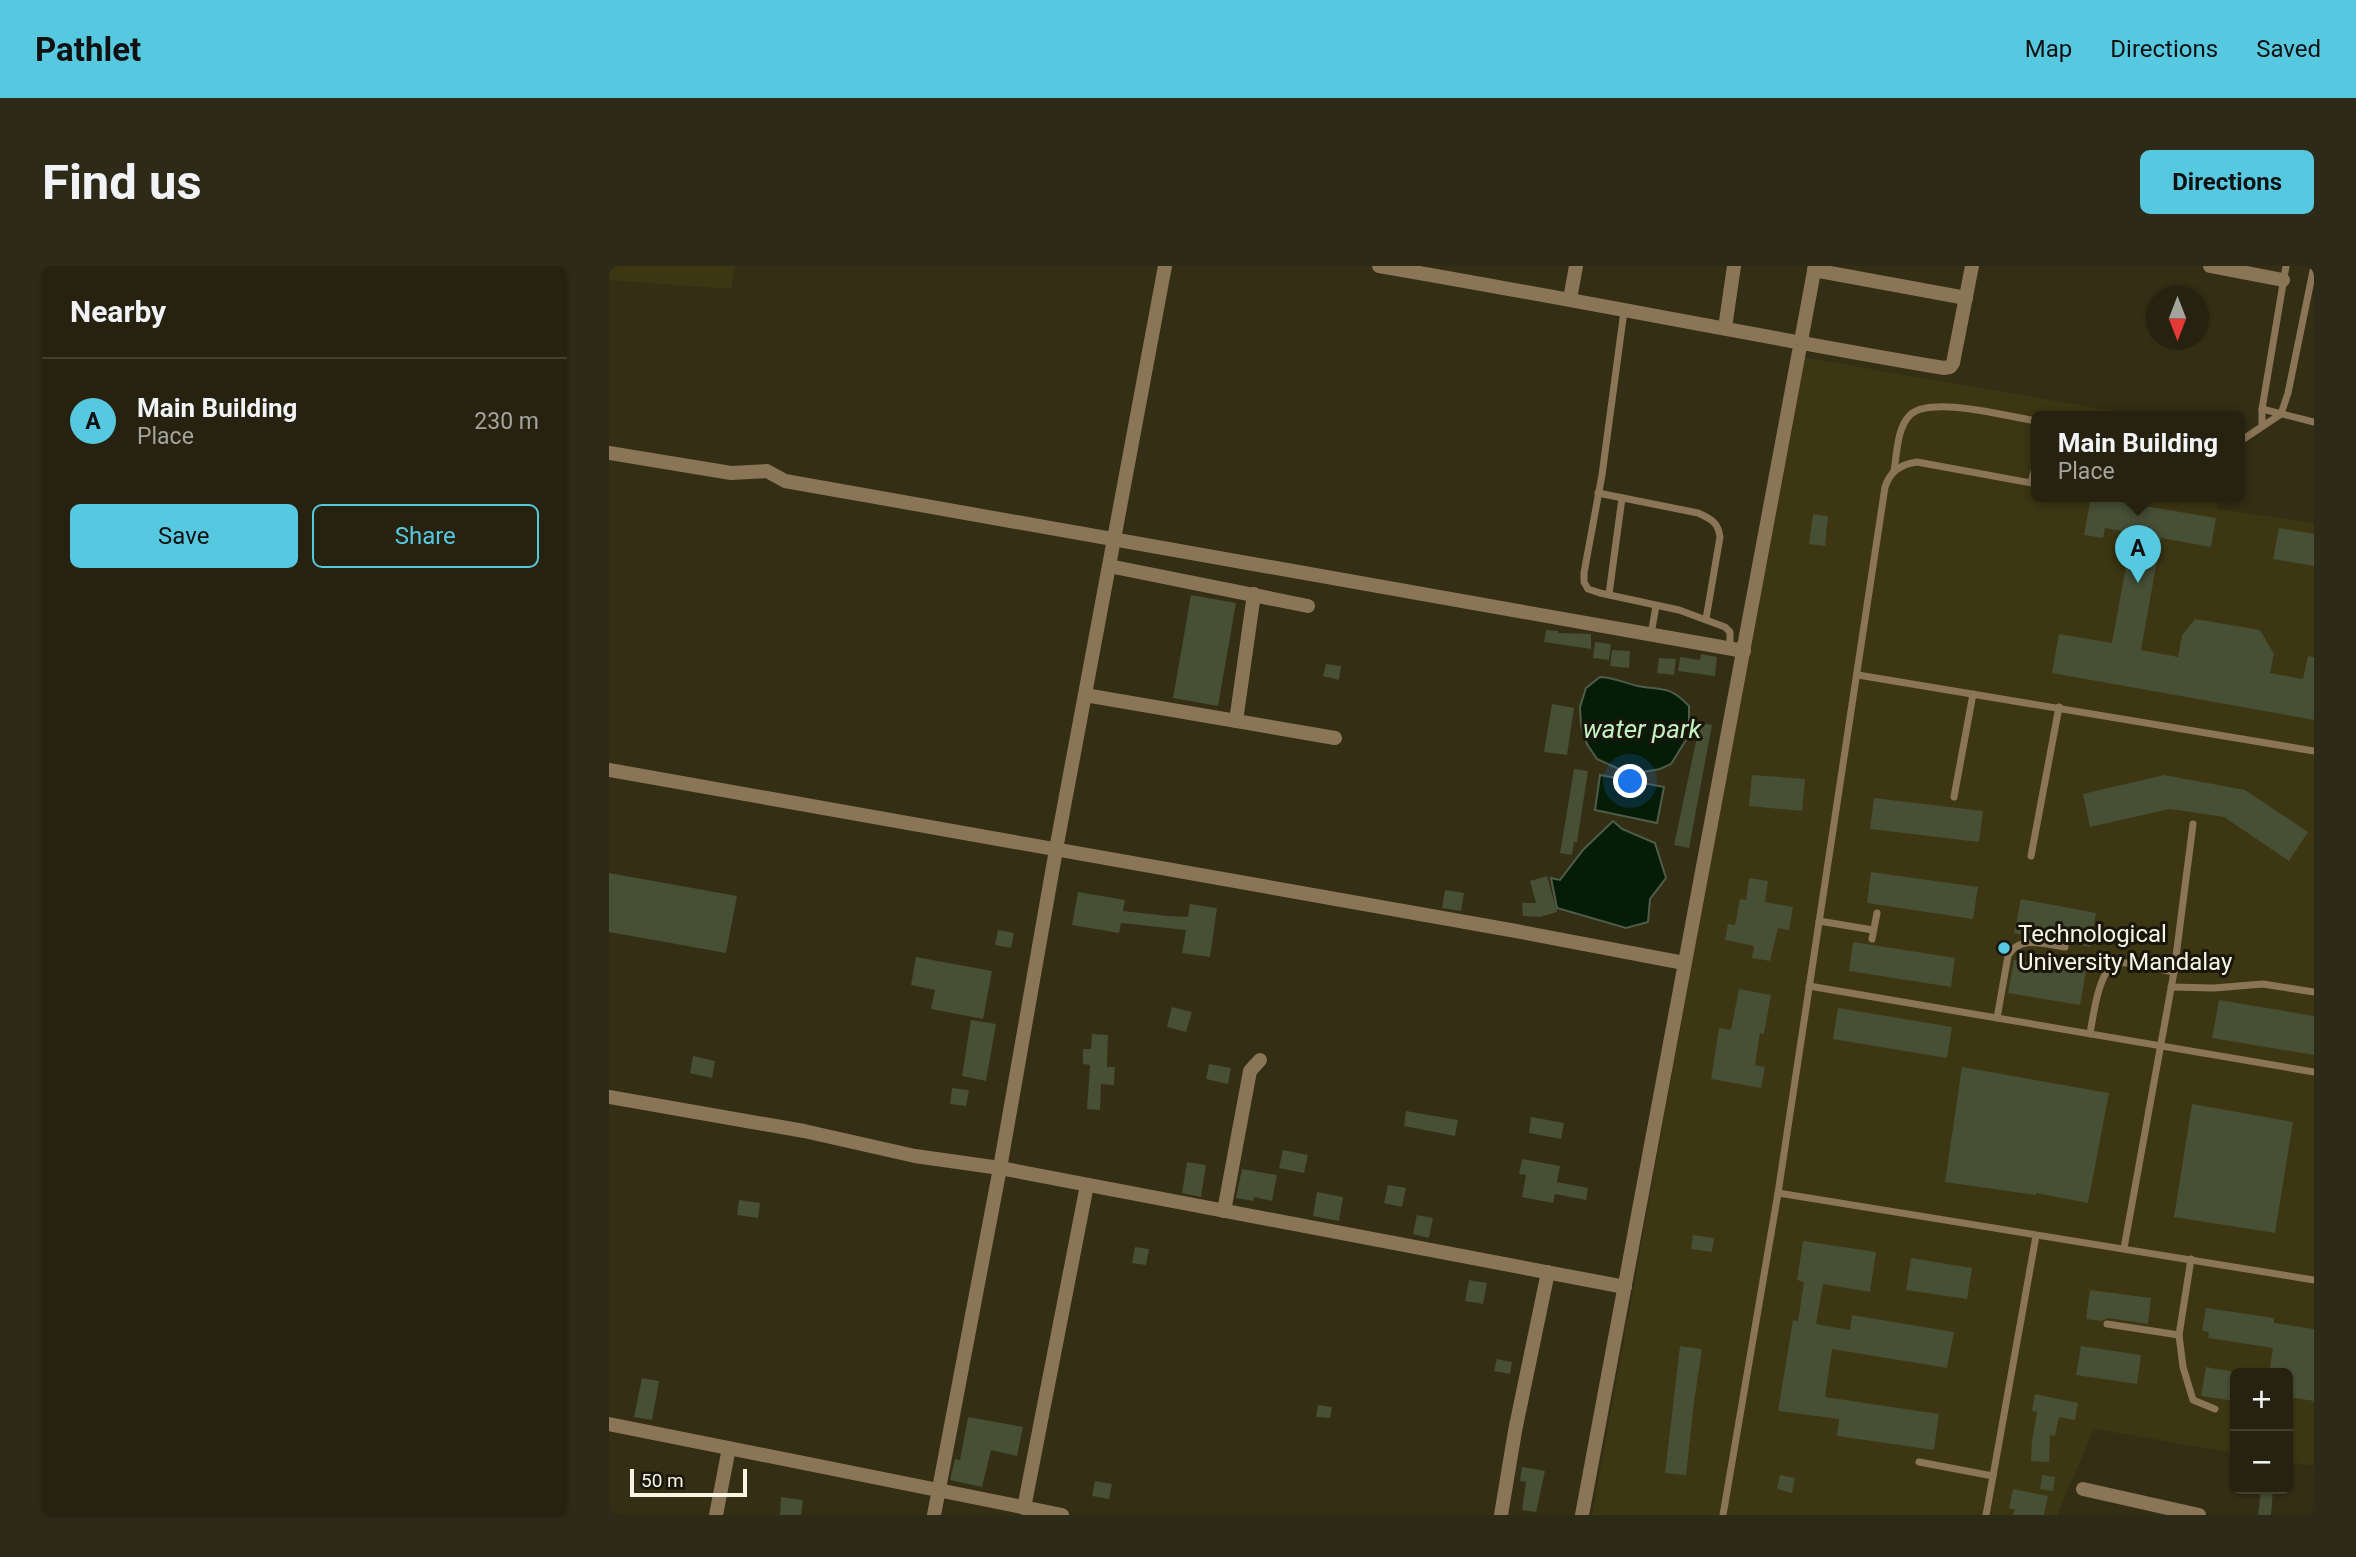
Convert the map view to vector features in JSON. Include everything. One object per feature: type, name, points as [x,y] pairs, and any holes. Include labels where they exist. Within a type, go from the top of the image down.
[{"type":"street","points":[[934,1515],[1165,266]]},
{"type":"street","points":[[1378,266],[1944,368],[1953,363],[1972,266]]},
{"type":"street","points":[[1570,299],[1576,266]]},
{"type":"street","points":[[1725,328],[1734,266]]},
{"type":"street","points":[[2210,266],[2285,273]]},
{"type":"street","points":[[1582,1515],[1684,963],[1737,649],[1815,268],[1966,298]]},
{"type":"street","points":[[609,453],[731,473],[767,471],[785,481],[1737,649]]},
{"type":"street","points":[[1109,566],[1308,606]]},
{"type":"street","points":[[1236,721],[1254,594]]},
{"type":"street","points":[[1085,695],[1335,738]]},
{"type":"street","points":[[609,769],[1684,963]]},
{"type":"street","points":[[1224,1211],[1250,1071],[1260,1060]]},
{"type":"street","points":[[609,1097],[1625,1287]]},
{"type":"street","points":[[1024,1508],[1087,1185]]},
{"type":"street","points":[[1501,1515],[1515,1431],[1548,1272]]},
{"type":"street","points":[[609,1424],[1062,1515]]},
{"type":"street","points":[[716,1515],[729,1448]]},
{"type":"street","points":[[2083,1489],[2199,1515]]},
{"type":"lane","points":[[2245,438],[2281,414],[2288,393],[2313,266]]},
{"type":"lane","points":[[2262,426],[2262,409],[2285,273]]},
{"type":"lane","points":[[1623,312],[1602,475],[1584,582],[1588,589],[1725,627],[1737,649]]},
{"type":"lane","points":[[1894,472],[1903,425],[1910,415],[1921,407],[1941,405],[2031,420]]},
{"type":"lane","points":[[2262,409],[2314,422]]},
{"type":"lane","points":[[1723,1515],[1778,1193],[1885,487],[1888,478],[1904,464],[1917,462],[2031,483]]},
{"type":"lane","points":[[1598,493],[1697,513],[1713,519],[1719,526],[1720,537],[1706,620]]},
{"type":"lane","points":[[1609,594],[1622,498]]},
{"type":"lane","points":[[1651,634],[1656,606]]},
{"type":"lane","points":[[1858,675],[2314,751]]},
{"type":"lane","points":[[1954,797],[1973,694]]},
{"type":"lane","points":[[2032,856],[2059,708]]},
{"type":"lane","points":[[2124,1248],[2174,972],[2193,824]]},
{"type":"lane","points":[[1872,939],[1877,913]]},
{"type":"lane","points":[[1819,921],[1873,930]]},
{"type":"lane","points":[[1997,1018],[2008,956],[2012,948],[2023,942],[2065,947]]},
{"type":"lane","points":[[2090,1034],[2101,983],[2108,968],[2117,963],[2174,972]]},
{"type":"lane","points":[[2171,987],[2214,988],[2263,984],[2311,992],[2314,982]]},
{"type":"lane","points":[[1809,986],[2314,1072]]},
{"type":"lane","points":[[1778,1193],[2314,1280]]},
{"type":"lane","points":[[1986,1515],[2036,1236]]},
{"type":"lane","points":[[2191,1259],[2179,1335],[2183,1367],[2193,1400],[2215,1409]]},
{"type":"lane","points":[[2107,1324],[2179,1335]]},
{"type":"lane","points":[[1919,1462],[1993,1476]]},
{"type":"shaded area","points":[[609,266],[735,266],[731,289],[609,280]]},
{"type":"shaded area","name":"Technological University Mandalay","points":[[1802,357],[2113,411],[2031,411],[2031,502],[2218,502],[2217,509],[2314,523],[2314,1466],[2293,1463],[2293,1368],[2230,1368],[2230,1452],[2094,1429],[2057,1515],[1592,1515]]},
{"type":"water","name":"water park","points":[[1600,677],[1666,690],[1689,706],[1689,735],[1671,764],[1643,772],[1619,769],[1597,759],[1587,744],[1581,725],[1580,707],[1586,688]]},
{"type":"water","points":[[1600,775],[1664,787],[1657,823],[1595,810]]},
{"type":"water","points":[[1613,821],[1622,829],[1655,843],[1666,878],[1650,899],[1648,922],[1626,928],[1557,908],[1551,878],[1560,880],[1583,850]]},
{"type":"building","points":[[2090,502],[2121,502],[2216,518],[2211,547],[2161,538],[2141,650],[2178,657],[2182,635],[2195,619],[2260,630],[2274,654],[2270,673],[2303,679],[2308,656],[2314,657],[2314,720],[2052,673],[2059,634],[2112,643],[2132,533],[2105,528],[2103,538],[2084,535]]},
{"type":"building","points":[[1813,514],[1828,516],[1825,546],[1809,544]]},
{"type":"building","points":[[2279,528],[2314,534],[2314,566],[2273,559]]},
{"type":"building","points":[[1191,595],[1236,603],[1218,706],[1173,698]]},
{"type":"building","points":[[1546,630],[1591,634],[1591,649],[1544,642]]},
{"type":"building","points":[[1595,642],[1611,644],[1609,660],[1593,658]]},
{"type":"building","points":[[1612,650],[1630,651],[1629,668],[1610,666]]},
{"type":"building","points":[[1701,654],[1717,657],[1715,676],[1678,671],[1680,657],[1700,660]]},
{"type":"building","points":[[1659,658],[1676,659],[1674,675],[1657,673]]},
{"type":"building","points":[[1326,664],[1341,666],[1339,680],[1323,676]]},
{"type":"building","points":[[1552,704],[1574,708],[1567,755],[1544,752]]},
{"type":"building","points":[[1700,723],[1712,725],[1689,848],[1674,845]]},
{"type":"building","points":[[1574,769],[1588,771],[1577,842],[1574,842],[1572,855],[1560,853]]},
{"type":"building","points":[[1752,775],[1805,779],[1802,811],[1749,806]]},
{"type":"building","points":[[2164,775],[2245,790],[2308,832],[2289,861],[2224,817],[2170,809],[2090,827],[2083,794]]},
{"type":"building","points":[[1874,798],[1983,811],[1979,842],[1870,829]]},
{"type":"building","points":[[1871,872],[1978,887],[1973,919],[1867,903]]},
{"type":"building","points":[[609,873],[737,896],[726,953],[609,932]]},
{"type":"building","points":[[1547,876],[1557,912],[1540,917],[1523,916],[1522,903],[1536,903],[1530,881]]},
{"type":"building","points":[[1749,878],[1768,881],[1765,902],[1793,907],[1789,930],[1778,928],[1770,961],[1752,958],[1754,946],[1725,940],[1728,924],[1735,925],[1740,899],[1746,900]]},
{"type":"building","points":[[1445,890],[1464,893],[1461,911],[1442,908]]},
{"type":"building","points":[[1078,892],[1125,900],[1123,911],[1188,917],[1190,904],[1217,908],[1210,957],[1182,953],[1186,930],[1121,923],[1119,933],[1072,925]]},
{"type":"building","points":[[2021,899],[2096,913],[2090,947],[2014,933]]},
{"type":"building","points":[[998,930],[1014,933],[1011,948],[995,945]]},
{"type":"building","points":[[1853,942],[1955,958],[1951,987],[1849,971]]},
{"type":"building","points":[[916,957],[992,971],[983,1019],[931,1009],[935,990],[911,985]]},
{"type":"building","points":[[2014,960],[2086,971],[2080,1005],[2008,993]]},
{"type":"building","points":[[1739,989],[1771,995],[1764,1034],[1760,1033],[1755,1065],[1765,1067],[1761,1088],[1711,1079],[1719,1028],[1731,1030]]},
{"type":"building","points":[[2219,1000],[2314,1016],[2314,1055],[2212,1038]]},
{"type":"building","points":[[1172,1007],[1192,1012],[1186,1032],[1167,1027]]},
{"type":"building","points":[[1838,1008],[1952,1027],[1947,1058],[1833,1039]]},
{"type":"building","points":[[971,1020],[996,1024],[986,1081],[962,1076]]},
{"type":"building","points":[[1092,1034],[1108,1035],[1107,1067],[1115,1067],[1114,1085],[1101,1084],[1100,1110],[1087,1109],[1090,1065],[1083,1064],[1083,1049],[1091,1049]]},
{"type":"building","points":[[693,1056],[715,1061],[712,1078],[690,1073]]},
{"type":"building","points":[[1209,1064],[1231,1068],[1228,1084],[1206,1079]]},
{"type":"building","points":[[1962,1067],[2109,1093],[2088,1203],[2036,1193],[1945,1182]]},
{"type":"building","points":[[952,1088],[969,1090],[966,1106],[950,1104]]},
{"type":"building","points":[[2192,1104],[2293,1122],[2275,1233],[2174,1217]]},
{"type":"building","points":[[1406,1111],[1458,1120],[1455,1136],[1404,1126]]},
{"type":"building","points":[[1531,1117],[1564,1123],[1561,1139],[1529,1133]]},
{"type":"building","points":[[1283,1150],[1308,1155],[1304,1173],[1279,1168]]},
{"type":"building","points":[[1522,1159],[1560,1166],[1557,1182],[1588,1188],[1586,1200],[1555,1194],[1553,1203],[1522,1197],[1526,1175],[1519,1174]]},
{"type":"building","points":[[1187,1162],[1206,1165],[1201,1197],[1182,1193]]},
{"type":"building","points":[[1242,1169],[1277,1175],[1272,1201],[1254,1197],[1253,1201],[1236,1198]]},
{"type":"building","points":[[1388,1185],[1406,1188],[1402,1207],[1384,1203]]},
{"type":"building","points":[[1317,1192],[1343,1197],[1339,1221],[1313,1216]]},
{"type":"building","points":[[739,1200],[760,1203],[758,1218],[737,1215]]},
{"type":"building","points":[[1417,1215],[1433,1218],[1429,1238],[1413,1234]]},
{"type":"building","points":[[1693,1235],[1714,1238],[1712,1252],[1691,1249]]},
{"type":"building","points":[[1803,1241],[1876,1252],[1870,1292],[1823,1284],[1816,1324],[1850,1330],[1852,1315],[1954,1332],[1947,1368],[1832,1349],[1825,1397],[1939,1414],[1934,1450],[1837,1436],[1839,1419],[1778,1411],[1793,1320],[1798,1321],[1804,1282],[1797,1280]]},
{"type":"building","points":[[1135,1247],[1149,1249],[1146,1265],[1132,1263]]},
{"type":"building","points":[[1911,1258],[1972,1268],[1967,1299],[1906,1290]]},
{"type":"building","points":[[1469,1280],[1487,1283],[1483,1304],[1465,1301]]},
{"type":"building","points":[[2090,1290],[2151,1298],[2148,1324],[2108,1318],[2102,1321],[2086,1319]]},
{"type":"building","points":[[2206,1308],[2274,1318],[2274,1323],[2314,1329],[2314,1401],[2293,1398],[2293,1368],[2270,1368],[2273,1348],[2208,1338],[2209,1332],[2202,1331]]},
{"type":"building","points":[[1680,1346],[1702,1349],[1686,1475],[1665,1473]]},
{"type":"building","points":[[2081,1346],[2141,1355],[2137,1384],[2076,1375]]},
{"type":"building","points":[[1497,1359],[1512,1362],[1510,1374],[1494,1371]]},
{"type":"building","points":[[2206,1367],[2230,1371],[2230,1400],[2201,1396]]},
{"type":"building","points":[[642,1378],[659,1381],[652,1420],[634,1417]]},
{"type":"building","points":[[2035,1394],[2078,1403],[2075,1420],[2059,1417],[2055,1436],[2050,1435],[2049,1462],[2031,1461],[2037,1412],[2032,1411]]},
{"type":"building","points":[[1318,1405],[1332,1407],[1330,1418],[1316,1417]]},
{"type":"building","points":[[968,1417],[1023,1427],[1017,1456],[991,1450],[982,1487],[950,1480],[955,1459],[960,1460]]},
{"type":"building","points":[[1522,1467],[1545,1471],[1536,1512],[1522,1510],[1526,1482],[1520,1481]]},
{"type":"building","points":[[1780,1475],[1795,1478],[1792,1493],[1777,1489]]},
{"type":"building","points":[[2042,1475],[2055,1477],[2053,1491],[2040,1489]]},
{"type":"building","points":[[1095,1481],[1112,1484],[1109,1499],[1092,1496]]},
{"type":"building","points":[[2013,1489],[2048,1496],[2044,1515],[2013,1515],[2015,1510],[2009,1508]]},
{"type":"building","points":[[2260,1494],[2273,1494],[2271,1515],[2258,1515]]},
{"type":"building","points":[[781,1497],[803,1500],[801,1515],[780,1515]]},
{"type":"place","name":"Main Building","points":[[2138,583]]},
{"type":"place","name":"Technological University Mandalay","points":[[2004,948]]}]
